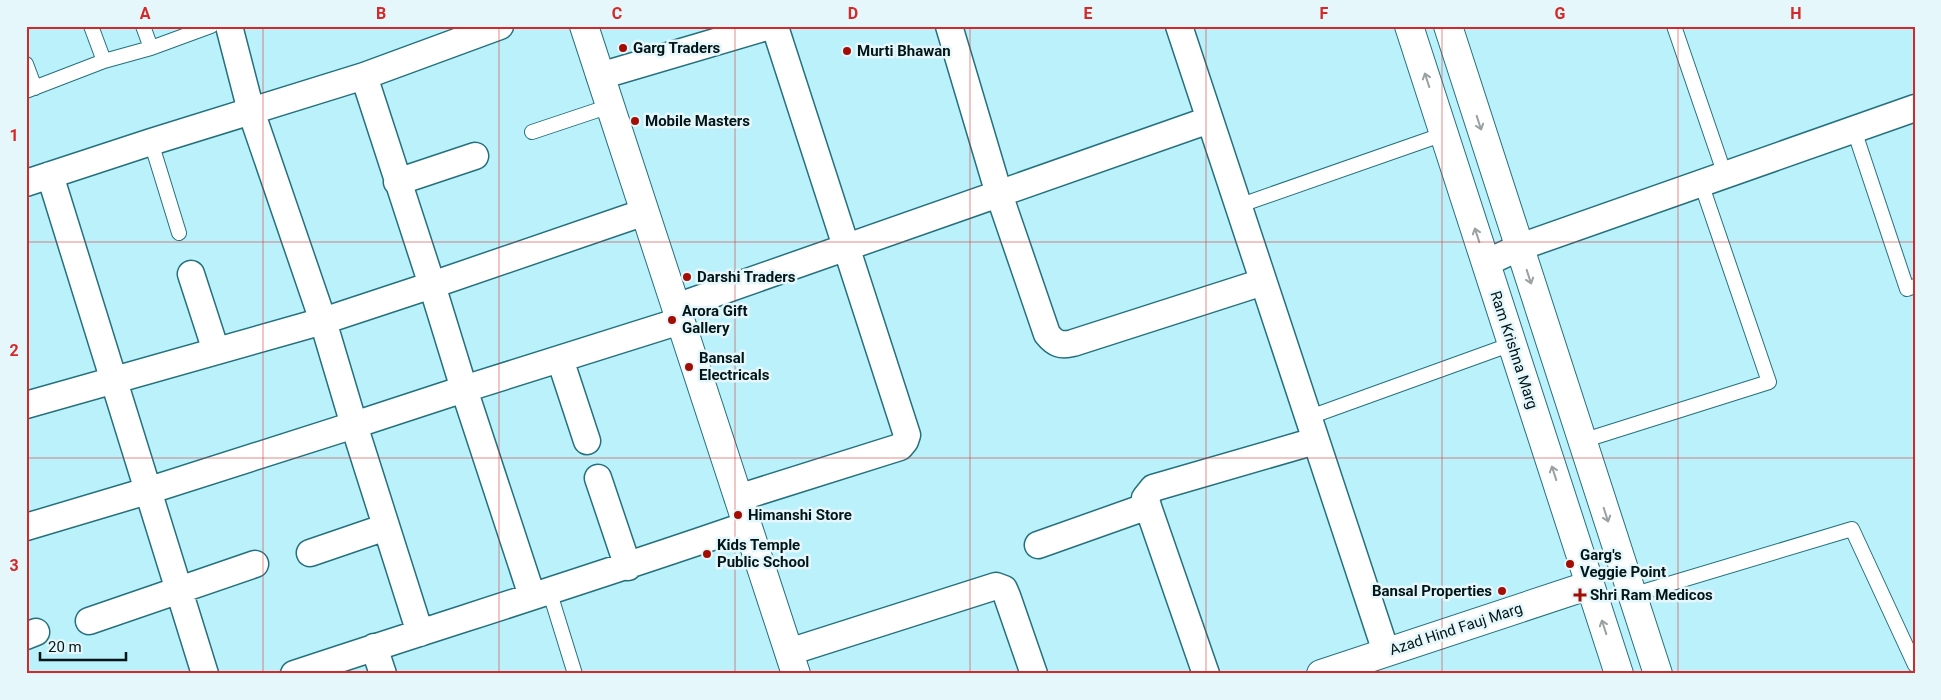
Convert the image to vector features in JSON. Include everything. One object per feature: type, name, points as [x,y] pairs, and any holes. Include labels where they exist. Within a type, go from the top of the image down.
[{"type":"street","points":[[229,26],[251,111],[323,321],[420,633]]},
{"type":"street","points":[[205,674],[112,380],[38,179],[364,76],[500,26]]},
{"type":"street","points":[[584,26],[792,668],[996,586],[1004,589],[1034,674]]},
{"type":"street","points":[[949,26],[999,194],[1048,334],[1058,344],[1073,344],[1263,282]]},
{"type":"street","points":[[1178,26],[1311,429],[1377,661]]},
{"type":"street","name":"Ram Krishna Marg","points":[[1409,26],[1619,674]]},
{"type":"street","points":[[1448,26],[1658,674]]},
{"type":"street","points":[[600,76],[763,28],[770,27],[776,30],[847,247],[905,428],[906,441],[900,447],[738,498]]},
{"type":"street","points":[[364,76],[464,389],[541,593]]},
{"type":"street","points":[[1486,263],[1520,247],[1915,108]]},
{"type":"street","points":[[26,527],[147,491],[560,359],[847,247],[1209,120]]},
{"type":"street","points":[[397,182],[475,156]]},
{"type":"street","points":[[26,405],[323,321],[644,212]]},
{"type":"street","points":[[191,274],[216,351]]},
{"type":"street","points":[[560,359],[587,441]]},
{"type":"street","points":[[1206,674],[1145,498],[1153,488],[1311,429]]},
{"type":"street","points":[[598,478],[628,567]]},
{"type":"street","points":[[1038,545],[1148,506]]},
{"type":"street","points":[[294,674],[541,593],[628,567],[747,525]]},
{"type":"street","points":[[310,553],[386,527]]},
{"type":"street","points":[[89,621],[255,564]]},
{"type":"street","name":"Azad Hind Fauj Marg","points":[[1322,674],[1377,661],[1590,585]]},
{"type":"street","points":[[374,647],[383,674]]},
{"type":"lane","points":[[91,26],[104,62]]},
{"type":"lane","points":[[143,26],[150,48]]},
{"type":"lane","points":[[26,64],[31,90],[104,62],[211,26]]},
{"type":"lane","points":[[1582,441],[1769,382],[1713,179],[1674,26]]},
{"type":"lane","points":[[532,132],[610,106]]},
{"type":"lane","points":[[1854,130],[1907,289],[1915,286]]},
{"type":"lane","points":[[1238,206],[1444,134]]},
{"type":"lane","points":[[151,142],[179,233]]},
{"type":"lane","points":[[1311,429],[1512,344]]},
{"type":"lane","points":[[1632,595],[1852,528],[1915,665]]},
{"type":"lane","points":[[541,593],[576,674]]},
{"type":"place","name":"Garg Traders","points":[[623,48]]},
{"type":"place","name":"Murti Bhawan","points":[[847,51]]},
{"type":"place","name":"Mobile Masters","points":[[635,121]]},
{"type":"place","name":"Darshi Traders","points":[[687,277]]},
{"type":"place","name":"Arora Gift Gallery","points":[[672,320]]},
{"type":"place","name":"Bansal Electricals","points":[[689,367]]},
{"type":"place","name":"Himanshi Store","points":[[738,515]]},
{"type":"place","name":"Kids Temple Public School","points":[[707,554]]},
{"type":"place","name":"Garg's Veggie Point","points":[[1570,564]]},
{"type":"place","name":"Bansal Properties","points":[[1502,591]]},
{"type":"place","name":"Shri Ram Medicos","points":[[1580,595]]}]
